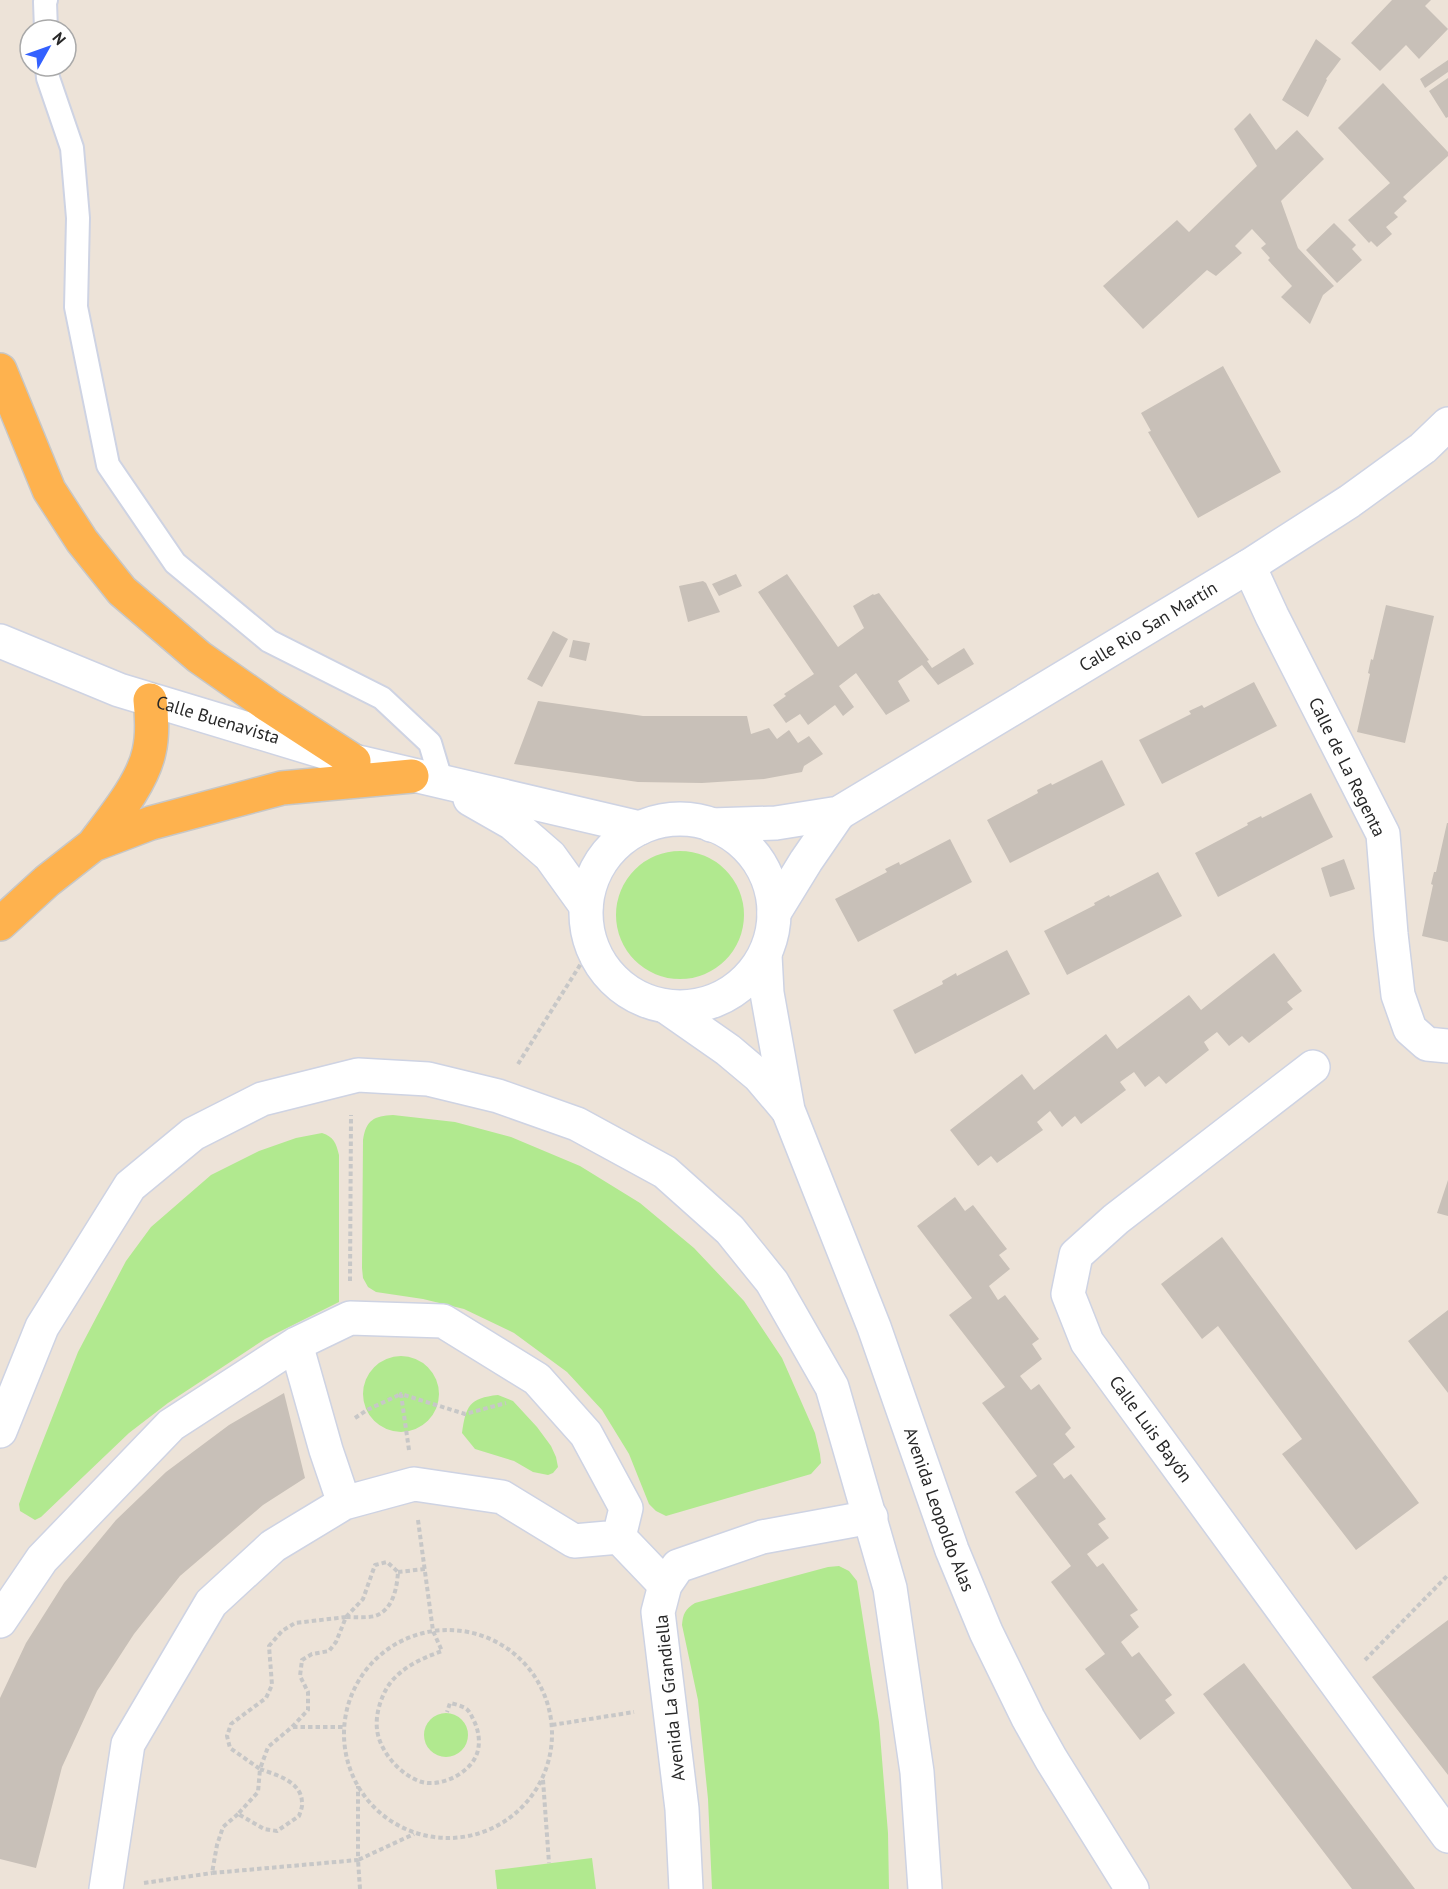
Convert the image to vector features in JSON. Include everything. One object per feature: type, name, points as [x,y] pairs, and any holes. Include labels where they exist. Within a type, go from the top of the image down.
[{"type":"highway","points":[[0,370],[49,490],[82,541],[122,591],[199,657],[354,761]]},
{"type":"highway","points":[[93,845],[139,778],[149,752],[152,722],[150,700]]},
{"type":"highway","points":[[0,924],[47,881],[93,845],[151,823],[282,788],[427,779]]},
{"type":"street","name":"Calle Rio San Martín","points":[[711,825],[776,823],[839,813],[1250,566],[1350,501],[1423,448],[1448,424]]},
{"type":"street","name":"Calle de La Regenta","points":[[1250,566],[1272,616],[1383,834],[1398,995],[1410,1029],[1437,1045]]},
{"type":"street","name":"Calle Buenavista","points":[[0,641],[119,690],[354,761],[640,828]]},
{"type":"street","name":"Calle Buenavista","points":[[427,779],[512,824],[550,856],[586,906]]},
{"type":"street","name":"Calle Rio San Martín","points":[[774,913],[839,813]]},
{"type":"street","points":[[688,819],[711,825],[737,838],[757,859],[770,885],[774,913],[772,935],[765,955],[747,980],[723,998],[695,1006],[665,1006],[641,999],[620,986],[603,968],[592,946],[587,926],[586,906],[591,882],[602,860],[619,841],[640,828],[663,820],[688,819]]},
{"type":"street","name":"Avenida Leopoldo Alas","points":[[765,955],[767,993],[788,1110],[873,1327],[952,1550],[986,1632],[1028,1718],[1132,1889]]},
{"type":"street","name":"Avenida Leopoldo Alas","points":[[665,1006],[759,1076],[788,1110]]},
{"type":"street","name":"Calle Luis Bayón","points":[[1313,1067],[1116,1219],[1076,1255],[1068,1294],[1087,1342],[1448,1836]]},
{"type":"street","points":[[0,1431],[42,1327],[130,1186],[193,1134],[262,1099],[358,1075],[428,1079],[498,1096],[577,1124],[664,1172],[730,1230],[772,1282],[832,1386],[890,1588],[917,1772],[925,1889]]},
{"type":"street","points":[[0,1621],[42,1559],[171,1425],[296,1344],[350,1318],[443,1321],[537,1379],[586,1434],[626,1508],[619,1537]]},
{"type":"street","points":[[296,1344],[326,1450],[344,1503]]},
{"type":"street","points":[[105,1889],[128,1744],[211,1603],[273,1546],[344,1503],[414,1484],[502,1497],[574,1541],[619,1537]]},
{"type":"street","name":"Avenida La Grandiella","points":[[686,1889],[682,1809],[658,1612],[665,1585],[678,1566],[762,1537],[870,1517]]},
{"type":"street","points":[[619,1537],[665,1585]]},
{"type":"lane","points":[[46,0],[46,18]]},
{"type":"lane","points":[[48,78],[72,148],[78,218],[76,307],[108,465],[175,563],[269,641],[382,698],[429,743],[427,779]]},
{"type":"path","points":[[498,1096],[592,946]]},
{"type":"path","points":[[350,1318],[351,1077]]},
{"type":"path","points":[[326,1450],[341,1443],[351,1422],[366,1410],[401,1394],[465,1414],[513,1401]]},
{"type":"path","points":[[401,1394],[433,1631],[442,1651],[421,1660],[398,1675],[386,1690],[377,1728],[383,1748],[389,1757],[405,1773],[422,1782],[440,1783],[462,1773],[471,1765],[476,1756],[479,1737],[471,1713],[465,1707],[450,1702],[447,1712]]},
{"type":"path","points":[[212,1873],[223,1827],[258,1792],[260,1769],[268,1747],[308,1710],[308,1692],[300,1676],[302,1660],[312,1654],[329,1651],[336,1642],[346,1617],[363,1599],[375,1565],[387,1562],[398,1572],[424,1569]]},
{"type":"path","points":[[238,1814],[264,1829],[277,1831],[299,1816],[302,1802],[296,1786],[284,1778],[260,1769],[230,1748],[227,1736],[231,1724],[266,1698],[272,1685],[269,1646],[282,1631],[295,1623],[375,1616],[387,1608],[397,1591],[398,1572]]},
{"type":"path","points":[[1361,1664],[1448,1575]]},
{"type":"path","points":[[461,1630],[488,1638],[513,1652],[537,1680],[545,1697],[552,1725],[551,1752],[543,1779],[521,1810],[489,1830],[453,1839],[415,1833],[382,1815],[358,1785],[348,1762],[344,1737],[346,1712],[354,1688],[368,1667],[401,1641],[433,1631],[461,1630]]},
{"type":"path","points":[[552,1725],[671,1706]]},
{"type":"path","points":[[292,1727],[345,1727]]},
{"type":"path","points":[[543,1779],[549,1863]]},
{"type":"path","points":[[358,1785],[360,1889]]},
{"type":"path","points":[[105,1889],[212,1873],[358,1860],[415,1833]]},
{"type":"green space","points":[[680,851],[704,856],[725,870],[739,891],[744,915],[739,939],[725,960],[704,974],[680,979],[656,974],[635,960],[621,939],[616,915],[621,891],[635,870],[656,856]]},
{"type":"green space","points":[[393,1115],[455,1122],[511,1137],[580,1166],[640,1203],[694,1248],[744,1301],[782,1358],[815,1433],[821,1463],[811,1474],[666,1516],[649,1504],[629,1454],[602,1410],[567,1372],[514,1333],[464,1309],[423,1299],[376,1292],[368,1287],[363,1278],[362,1268],[363,1140],[366,1128],[372,1120]]},
{"type":"green space","points":[[322,1133],[334,1141],[339,1155],[339,1302],[265,1339],[168,1403],[129,1433],[41,1517],[35,1520],[20,1511],[19,1504],[78,1352],[126,1261],[151,1227],[211,1175],[259,1151],[296,1138]]},
{"type":"green space","points":[[401,1356],[415,1359],[428,1367],[436,1380],[439,1394],[436,1408],[428,1421],[415,1429],[401,1432],[387,1429],[374,1421],[366,1408],[363,1394],[366,1380],[374,1367],[387,1359]]},
{"type":"green space","points":[[498,1395],[513,1401],[551,1446],[558,1467],[553,1473],[548,1475],[533,1472],[514,1461],[475,1449],[462,1433],[465,1416],[471,1405],[481,1398]]},
{"type":"green space","points":[[839,1566],[849,1571],[857,1581],[879,1722],[888,1833],[889,1889],[712,1889],[708,1799],[698,1700],[682,1625],[684,1615],[695,1603]]},
{"type":"green space","points":[[446,1713],[462,1719],[468,1735],[462,1751],[446,1757],[430,1751],[424,1735],[430,1719]]},
{"type":"green space","points":[[592,1858],[596,1889],[497,1889],[495,1870]]},
{"type":"building","points":[[1392,0],[1431,0],[1425,6],[1448,29],[1419,59],[1406,45],[1380,71],[1351,43]]},
{"type":"building","points":[[1316,39],[1341,59],[1326,79],[1308,117],[1282,100]]},
{"type":"building","points":[[1448,60],[1448,72],[1425,88],[1420,79]]},
{"type":"building","points":[[1448,78],[1448,117],[1446,118],[1429,91]]},
{"type":"building","points":[[1383,83],[1448,152],[1448,156],[1403,197],[1407,201],[1394,213],[1398,217],[1386,227],[1392,234],[1377,247],[1371,241],[1369,243],[1348,220],[1390,183],[1338,128]]},
{"type":"building","points":[[1250,113],[1276,150],[1297,130],[1324,159],[1281,201],[1298,248],[1334,286],[1323,295],[1310,324],[1281,297],[1292,286],[1268,260],[1270,258],[1261,248],[1266,244],[1252,229],[1235,246],[1242,253],[1216,276],[1207,270],[1143,329],[1103,286],[1177,220],[1189,232],[1257,166],[1234,129]]},
{"type":"building","points":[[1334,223],[1356,245],[1352,249],[1362,260],[1337,283],[1306,250]]},
{"type":"building","points":[[1223,366],[1281,472],[1198,518],[1148,432],[1151,431],[1141,413]]},
{"type":"building","points":[[736,574],[742,586],[719,596],[712,584]]},
{"type":"building","points":[[787,574],[838,647],[864,628],[853,606],[879,593],[929,660],[927,661],[932,668],[964,648],[974,664],[938,685],[922,665],[898,681],[910,701],[886,715],[856,673],[839,686],[854,707],[843,716],[835,705],[808,725],[800,714],[786,723],[773,705],[786,696],[784,694],[814,674],[758,592]]},
{"type":"building","points":[[703,581],[720,612],[688,622],[679,586]]},
{"type":"building","points":[[1386,605],[1434,616],[1405,743],[1357,732],[1370,674],[1368,673],[1371,659],[1373,660]]},
{"type":"building","points":[[553,631],[568,639],[542,687],[527,679]]},
{"type":"building","points":[[573,640],[590,643],[586,661],[569,657]]},
{"type":"building","points":[[1254,682],[1277,726],[1162,784],[1139,740],[1191,714],[1189,711],[1202,705],[1204,708]]},
{"type":"building","points":[[538,701],[643,716],[747,716],[751,734],[769,728],[777,739],[789,730],[798,743],[809,736],[823,754],[804,766],[802,772],[764,779],[702,783],[638,782],[514,764]]},
{"type":"building","points":[[1102,760],[1125,805],[1010,863],[987,820],[1038,793],[1037,790]]},
{"type":"building","points":[[1311,793],[1333,837],[1218,897],[1195,853],[1248,825],[1247,823],[1261,816],[1262,818]]},
{"type":"building","points":[[1447,823],[1448,942],[1422,936],[1433,885],[1431,884]]},
{"type":"building","points":[[950,839],[972,882],[858,942],[835,899],[887,872],[885,869],[899,862],[900,865]]},
{"type":"building","points":[[1344,859],[1355,889],[1330,897],[1321,868]]},
{"type":"building","points":[[1158,872],[1182,916],[1067,975],[1044,931],[1095,905],[1094,903],[1109,895],[1110,897]]},
{"type":"building","points":[[1007,950],[1030,994],[915,1054],[893,1010],[943,984],[942,981],[956,973],[957,976]]},
{"type":"building","points":[[1274,953],[1302,991],[1287,1002],[1293,1009],[1249,1043],[1242,1036],[1229,1046],[1217,1032],[1204,1042],[1209,1050],[1166,1084],[1159,1076],[1145,1087],[1134,1072],[1120,1082],[1126,1090],[1081,1124],[1075,1116],[1062,1127],[1050,1111],[1037,1122],[1043,1130],[997,1163],[991,1156],[978,1166],[950,1130],[1022,1074],[1034,1090],[1106,1034],[1117,1049],[1189,995],[1201,1010]]},
{"type":"building","points":[[1448,1180],[1448,1216],[1437,1213]]},
{"type":"building","points":[[955,1197],[965,1211],[973,1205],[1007,1249],[999,1255],[1010,1269],[989,1286],[998,1300],[1005,1295],[1039,1339],[1032,1344],[1042,1359],[1020,1376],[1031,1390],[1039,1384],[1071,1428],[1065,1434],[1075,1447],[1053,1464],[1064,1479],[1071,1474],[1106,1519],[1098,1524],[1109,1538],[1087,1554],[1097,1567],[1103,1563],[1138,1610],[1130,1615],[1139,1627],[1121,1642],[1132,1657],[1139,1652],[1172,1695],[1165,1700],[1175,1713],[1140,1740],[1085,1669],[1105,1654],[1051,1582],[1071,1566],[1015,1492],[1037,1476],[982,1403],[1005,1387],[949,1315],[972,1298],[917,1226]]},
{"type":"building","points":[[1222,1237],[1419,1503],[1356,1550],[1282,1454],[1302,1439],[1218,1326],[1202,1339],[1161,1284]]},
{"type":"building","points":[[1448,1310],[1448,1393],[1408,1341]]},
{"type":"building","points":[[284,1393],[305,1478],[263,1505],[180,1576],[134,1634],[97,1691],[62,1767],[36,1868],[0,1859],[0,1698],[26,1643],[64,1583],[116,1520],[166,1472],[229,1425]]},
{"type":"building","points":[[1448,1620],[1448,1775],[1372,1677]]},
{"type":"building","points":[[1244,1663],[1415,1889],[1352,1889],[1203,1694]]}]
